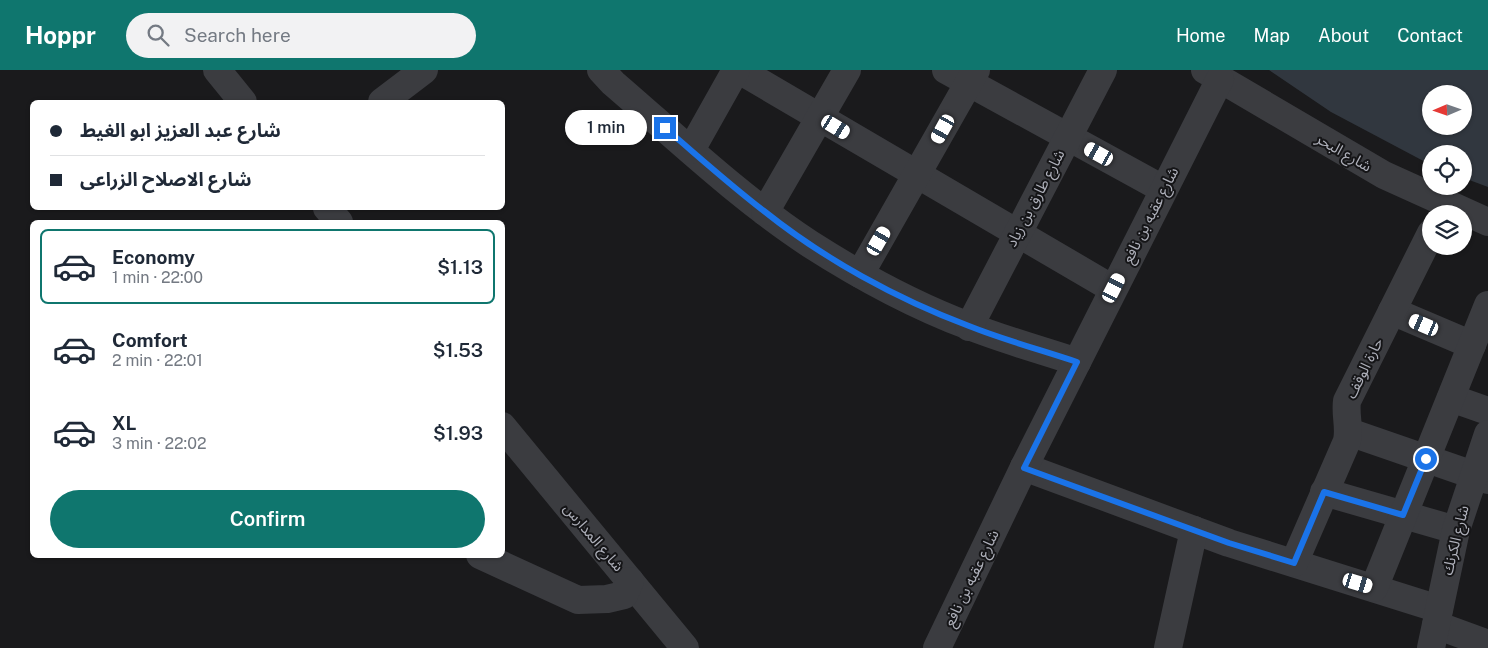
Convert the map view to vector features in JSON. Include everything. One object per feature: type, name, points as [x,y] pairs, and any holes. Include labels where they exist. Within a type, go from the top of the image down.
[{"type":"street","points":[[217,70],[241,100]]},
{"type":"street","points":[[385,100],[424,70]]},
{"type":"street","points":[[691,150],[737,70],[1114,288]]},
{"type":"street","points":[[764,212],[847,70]]},
{"type":"street","name":"شارع طارق بن زياد","points":[[969,326],[1016,232],[1103,70]]},
{"type":"street","points":[[612,74],[691,150],[764,212],[810,244],[860,274],[913,302],[969,326],[1077,362]]},
{"type":"street","points":[[860,274],[917,175],[964,74],[1067,136],[1163,190]]},
{"type":"street","name":"شارع عقبه بن نافع","points":[[938,648],[1024,468],[1163,190],[1212,74]]},
{"type":"street","name":"شارع البحر","points":[[1212,74],[1437,205]]},
{"type":"street","points":[[329,210],[336,220]]},
{"type":"street","name":"شارع البحر","points":[[1472,217],[1488,222]]},
{"type":"street","name":"حارة الوقف","points":[[1294,563],[1349,432],[1346,410],[1347,401],[1422,251]]},
{"type":"street","points":[[1374,588],[1488,305]]},
{"type":"street","points":[[1392,311],[1472,345]]},
{"type":"street","points":[[1451,398],[1488,411]]},
{"type":"street","name":"شارع المدارس","points":[[505,430],[685,648]]},
{"type":"street","points":[[1349,432],[1480,478]]},
{"type":"street","name":"شارع الكرنك","points":[[1435,627],[1456,530],[1480,478],[1488,434]]},
{"type":"street","points":[[1024,468],[1194,530],[1374,588],[1435,627],[1488,644]]},
{"type":"street","points":[[1324,492],[1456,530]]},
{"type":"street","points":[[1168,648],[1194,530]]},
{"type":"street","points":[[487,558],[578,600],[607,599],[624,594],[630,581]]},
{"type":"shaded area","points":[[1269,70],[1488,70],[1488,187],[1472,181],[1472,145],[1422,145],[1422,160],[1331,112]]},
{"type":"route","points":[[665,128],[764,212],[810,244],[860,274],[913,302],[969,326],[1077,362],[1024,468],[1229,543],[1294,563],[1324,492],[1403,515],[1426,459]]}]
